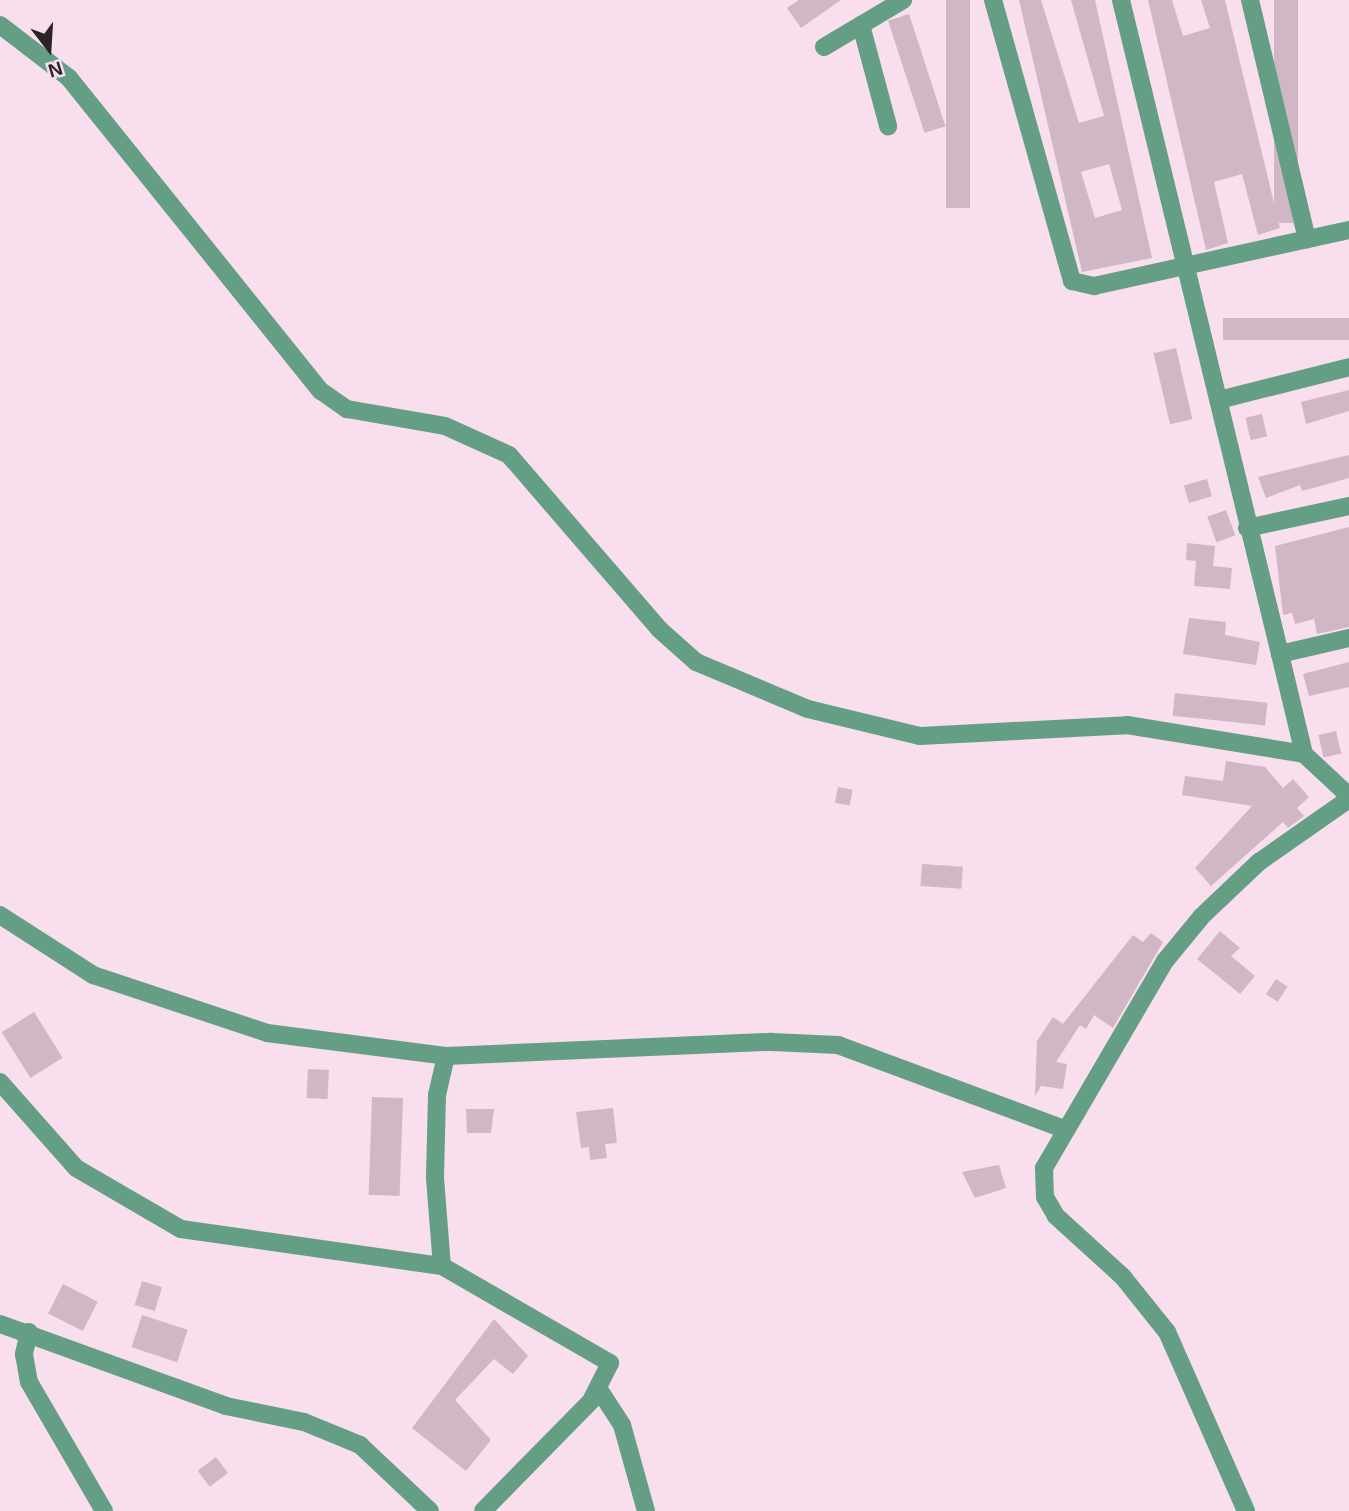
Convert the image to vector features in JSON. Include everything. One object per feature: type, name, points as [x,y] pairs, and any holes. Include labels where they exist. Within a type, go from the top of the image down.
[{"type":"street","points":[[824,47],[903,0]]},
{"type":"street","points":[[993,0],[1072,281],[1094,286],[1185,269],[1349,230]]},
{"type":"street","points":[[1121,0],[1304,754],[1349,797],[1259,862],[1202,916],[1165,961],[1044,1168],[1045,1197],[1167,1332],[1246,1511]]},
{"type":"street","points":[[1250,0],[1307,239]]},
{"type":"street","points":[[0,25],[69,78],[321,391],[347,409],[445,426],[509,455],[659,629],[696,662],[808,709],[920,736],[1127,725],[1304,754]]},
{"type":"street","points":[[861,25],[888,126]]},
{"type":"street","points":[[1219,400],[1349,367]]},
{"type":"street","points":[[1247,528],[1349,506]]},
{"type":"street","points":[[1280,654],[1349,638]]},
{"type":"street","points":[[0,915],[93,975],[267,1033],[446,1056],[772,1042],[838,1045],[1065,1129]]},
{"type":"street","points":[[442,1266],[435,1178],[437,1095],[446,1056]]},
{"type":"street","points":[[0,1082],[76,1168],[181,1229],[442,1266],[610,1363],[598,1388],[482,1511]]},
{"type":"street","points":[[0,1324],[29,1332],[122,1370],[226,1406],[304,1422],[360,1445],[430,1511]]},
{"type":"street","points":[[29,1332],[24,1354],[29,1382],[104,1511]]},
{"type":"street","points":[[598,1388],[622,1425],[646,1511]]},
{"type":"building","points":[[799,0],[841,0],[801,28],[787,8]]},
{"type":"building","points":[[946,0],[970,0],[970,208],[946,208]]},
{"type":"building","points":[[1019,0],[1041,0],[1079,123],[1104,116],[1071,0],[1095,0],[1152,258],[1082,272]],"holes":[[[1109,164],[1122,210],[1095,218],[1081,172]]]},
{"type":"building","points":[[1148,0],[1172,0],[1183,36],[1210,28],[1201,0],[1225,0],[1280,228],[1258,235],[1242,174],[1214,182],[1228,243],[1206,250]]},
{"type":"building","points":[[1274,0],[1298,0],[1298,223],[1274,223]]},
{"type":"building","points":[[909,14],[945,126],[925,133],[888,21]]},
{"type":"building","points":[[1223,318],[1349,318],[1349,340],[1223,340]]},
{"type":"building","points":[[1176,348],[1192,419],[1170,424],[1154,353]]},
{"type":"building","points":[[1349,390],[1349,411],[1306,424],[1301,402]]},
{"type":"building","points":[[1262,414],[1267,436],[1251,440],[1245,418]]},
{"type":"building","points":[[1349,455],[1349,478],[1302,491],[1300,485],[1266,498],[1258,477]]},
{"type":"building","points":[[1207,479],[1212,496],[1189,503],[1184,486]]},
{"type":"building","points":[[1226,510],[1235,535],[1216,542],[1207,517]]},
{"type":"building","points":[[1349,527],[1349,627],[1317,634],[1314,619],[1295,624],[1292,613],[1283,615],[1275,546]]},
{"type":"building","points":[[1187,543],[1215,546],[1213,566],[1232,568],[1230,589],[1194,586],[1196,561],[1186,560]]},
{"type":"building","points":[[1189,618],[1226,622],[1225,635],[1260,642],[1256,665],[1183,654]]},
{"type":"building","points":[[1349,662],[1349,687],[1309,696],[1303,674]]},
{"type":"building","points":[[1175,693],[1267,703],[1265,726],[1173,716]]},
{"type":"building","points":[[1336,731],[1341,753],[1324,757],[1318,735]]},
{"type":"building","points":[[1226,761],[1265,767],[1283,788],[1293,779],[1309,797],[1297,808],[1304,816],[1288,828],[1283,822],[1211,886],[1195,868],[1252,806],[1182,795],[1185,776],[1223,781]]},
{"type":"building","points":[[838,787],[853,790],[850,806],[835,803]]},
{"type":"building","points":[[922,864],[963,867],[961,889],[920,886]]},
{"type":"building","points":[[1220,931],[1240,948],[1231,956],[1255,976],[1240,994],[1197,959]]},
{"type":"building","points":[[1151,933],[1163,942],[1113,1028],[1094,1015],[1086,1029],[1080,1025],[1056,1062],[1067,1064],[1063,1089],[1041,1086],[1035,1096],[1037,1041],[1053,1017],[1063,1024],[1133,935],[1143,942]]},
{"type":"building","points":[[1276,979],[1288,987],[1278,1002],[1266,994]]},
{"type":"building","points":[[34,1012],[63,1058],[30,1078],[2,1032]]},
{"type":"building","points":[[308,1069],[329,1070],[327,1099],[306,1098]]},
{"type":"building","points":[[372,1097],[403,1098],[400,1196],[369,1195]]},
{"type":"building","points":[[613,1108],[617,1143],[605,1144],[607,1158],[590,1160],[589,1147],[581,1148],[576,1112]]},
{"type":"building","points":[[466,1109],[494,1109],[491,1133],[467,1133]]},
{"type":"building","points":[[999,1165],[1006,1188],[975,1198],[962,1172]]},
{"type":"building","points":[[142,1281],[162,1287],[155,1311],[135,1305]]},
{"type":"building","points":[[63,1284],[98,1302],[83,1331],[48,1313]]},
{"type":"building","points":[[142,1315],[188,1330],[177,1362],[131,1347]]},
{"type":"building","points":[[494,1319],[528,1356],[513,1374],[494,1359],[455,1400],[491,1440],[466,1471],[412,1428]]},
{"type":"building","points":[[216,1457],[228,1473],[210,1487],[198,1471]]}]
